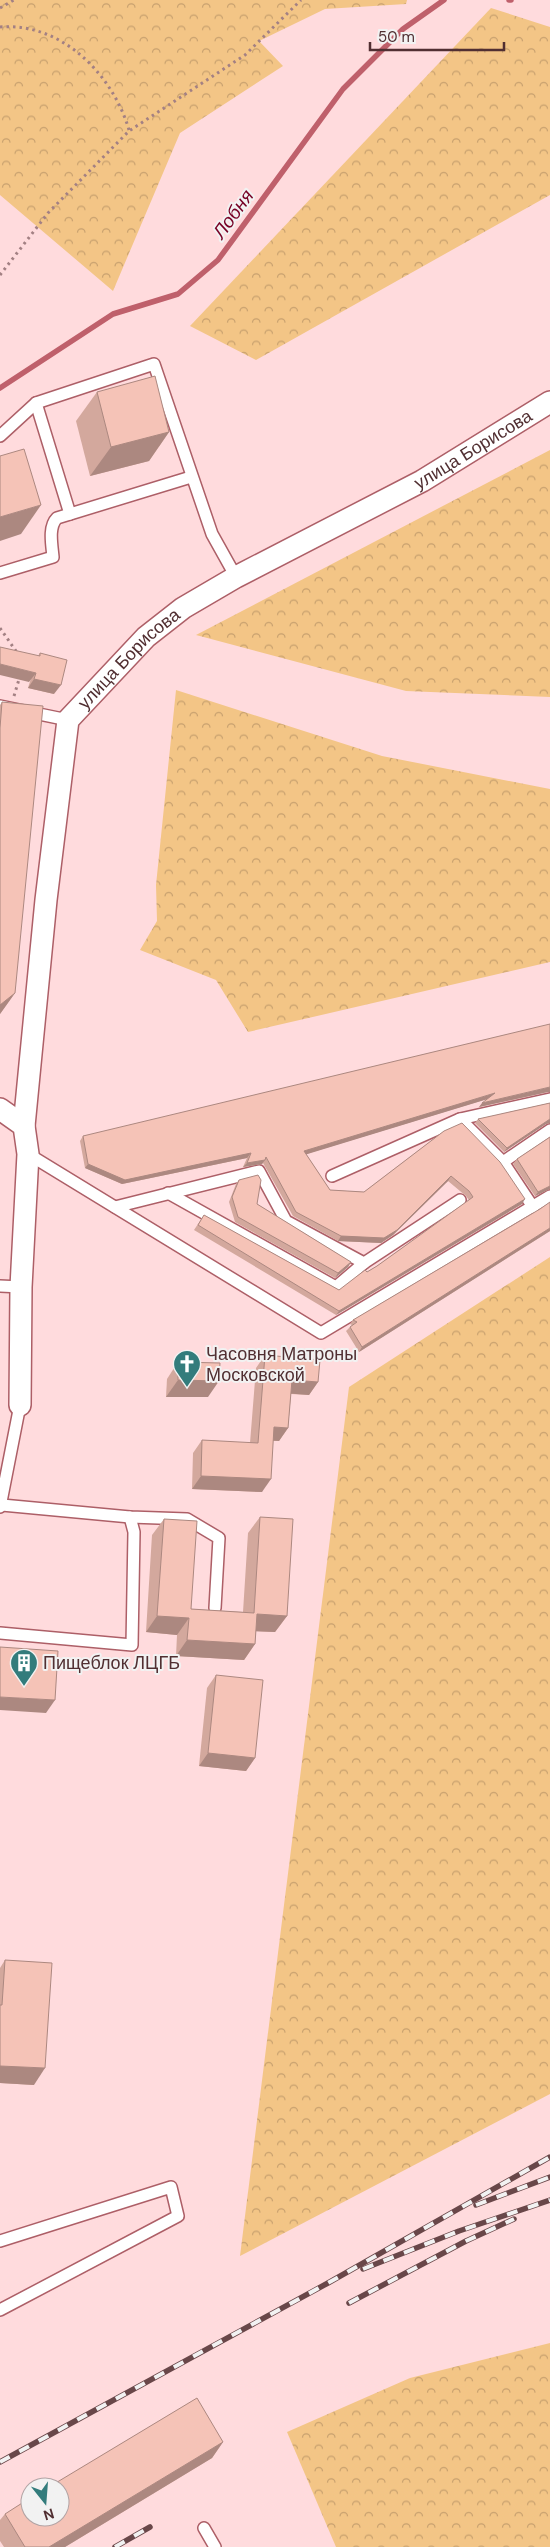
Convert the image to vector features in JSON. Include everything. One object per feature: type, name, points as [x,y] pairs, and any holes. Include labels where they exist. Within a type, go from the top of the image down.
[{"type":"street","name":"улица Борисова","points":[[20,1405],[21,1287],[28,1154],[24,1126],[45,908],[68,720],[146,637],[184,608],[236,577],[422,481],[550,402]]},
{"type":"street","points":[[0,1109],[24,1126]]},
{"type":"lane","points":[[0,436],[36,403],[154,364],[212,534],[236,577]]},
{"type":"lane","points":[[36,403],[70,514]]},
{"type":"lane","points":[[0,573],[53,557],[53,522],[57,518],[191,477]]},
{"type":"lane","points":[[6,707],[68,720]]},
{"type":"lane","points":[[332,1176],[460,1119],[550,1099]]},
{"type":"lane","points":[[460,1119],[503,1162],[533,1207]]},
{"type":"lane","points":[[503,1162],[550,1130]]},
{"type":"lane","points":[[28,1154],[321,1333],[550,1196]]},
{"type":"lane","points":[[115,1207],[259,1170],[286,1221],[364,1264]]},
{"type":"lane","points":[[168,1193],[336,1287],[364,1264],[460,1200]]},
{"type":"lane","points":[[0,1286],[21,1287]]},
{"type":"lane","points":[[20,1405],[1,1506],[130,1517],[187,1519],[219,1538],[215,1608]]},
{"type":"lane","points":[[0,1633],[132,1645],[134,1532],[130,1517]]},
{"type":"lane","points":[[0,2241],[172,2187],[178,2216],[0,2310]]},
{"type":"lane","points":[[204,2528],[215,2547]]},
{"type":"path","points":[[0,8],[14,0]]},
{"type":"path","points":[[0,275],[48,213],[129,130],[245,55],[301,0]]},
{"type":"path","points":[[0,27],[13,26],[60,39],[98,70],[122,107],[129,130]]},
{"type":"path","points":[[0,628],[19,656]]},
{"type":"path","points":[[6,707],[21,672]]},
{"type":"green space","points":[[0,0],[407,0],[406,4],[325,9],[259,41],[283,66],[180,133],[113,291],[0,195]]},
{"type":"green space","points":[[491,8],[550,27],[550,195],[256,360],[190,326]]},
{"type":"green space","points":[[550,450],[550,697],[406,691],[196,635]]},
{"type":"green space","points":[[176,690],[382,756],[550,789],[550,962],[248,1032],[216,980],[140,950],[157,921],[156,885]]},
{"type":"green space","points":[[550,1257],[550,2094],[240,2256],[349,1387]]},
{"type":"green space","points":[[550,2343],[550,2547],[336,2547],[287,2432],[410,2378]]},
{"type":"building","points":[[155,376],[169,432],[111,447],[97,392]]},
{"type":"building","points":[[24,449],[41,505],[0,517],[0,456]]},
{"type":"building","points":[[0,647],[40,656],[40,653],[67,660],[61,685],[34,679],[36,673],[0,664]]},
{"type":"building","points":[[2,702],[43,706],[15,993],[0,1005],[0,728]]},
{"type":"building","points":[[550,1024],[550,1087],[482,1103],[495,1093],[304,1151],[330,1190],[364,1192],[444,1131],[462,1123],[500,1162],[525,1199],[339,1311],[198,1225],[204,1215],[339,1290],[365,1270],[367,1272],[377,1266],[473,1197],[469,1191],[451,1176],[397,1230],[384,1238],[341,1236],[296,1212],[266,1157],[265,1160],[247,1163],[251,1153],[125,1180],[88,1164],[83,1136]]},
{"type":"building","points":[[550,1103],[550,1119],[507,1148],[478,1119]]},
{"type":"building","points":[[550,1137],[550,1186],[538,1192],[517,1159]]},
{"type":"building","points":[[258,1175],[261,1180],[257,1204],[351,1262],[338,1273],[238,1217],[232,1197],[239,1180]]},
{"type":"building","points":[[550,1202],[550,1228],[362,1347],[350,1327],[357,1322],[353,1320]]},
{"type":"building","points":[[265,1355],[320,1360],[318,1382],[292,1380],[288,1428],[274,1427],[271,1479],[201,1476],[202,1440],[258,1443]]},
{"type":"building","points":[[178,1362],[220,1363],[219,1381],[178,1380]]},
{"type":"building","points":[[260,1517],[293,1519],[287,1616],[257,1614],[255,1644],[187,1640],[189,1618],[157,1616],[164,1519],[197,1521],[191,1609],[254,1613]]},
{"type":"building","name":"Пищеблок ЛЦГБ","points":[[0,1647],[58,1651],[55,1700],[0,1697]]},
{"type":"building","points":[[216,1675],[263,1680],[255,1758],[208,1753]]},
{"type":"building","points":[[5,1960],[52,1963],[45,2068],[0,2066],[0,2005],[2,2005]]},
{"type":"building","points":[[197,2398],[223,2442],[49,2547],[25,2547],[5,2514],[20,2504],[20,2527],[70,2527],[70,2477],[66,2477]]},
{"type":"waterway","name":"Лобня","points":[[0,388],[113,314],[178,294],[218,260],[343,89],[403,29],[444,0]]},
{"type":"railway","points":[[0,2462],[328,2283],[550,2157]]},
{"type":"railway","points":[[476,2205],[550,2177]]},
{"type":"railway","points":[[363,2269],[459,2231],[550,2200]]},
{"type":"railway","points":[[349,2303],[466,2241],[514,2219]]},
{"type":"railway","points":[[115,2547],[150,2527]]},
{"type":"place","name":"Часовня Матроны Московской","points":[[187,1388]]},
{"type":"place","name":"Пищеблок ЛЦГБ","points":[[24,1687]]}]
